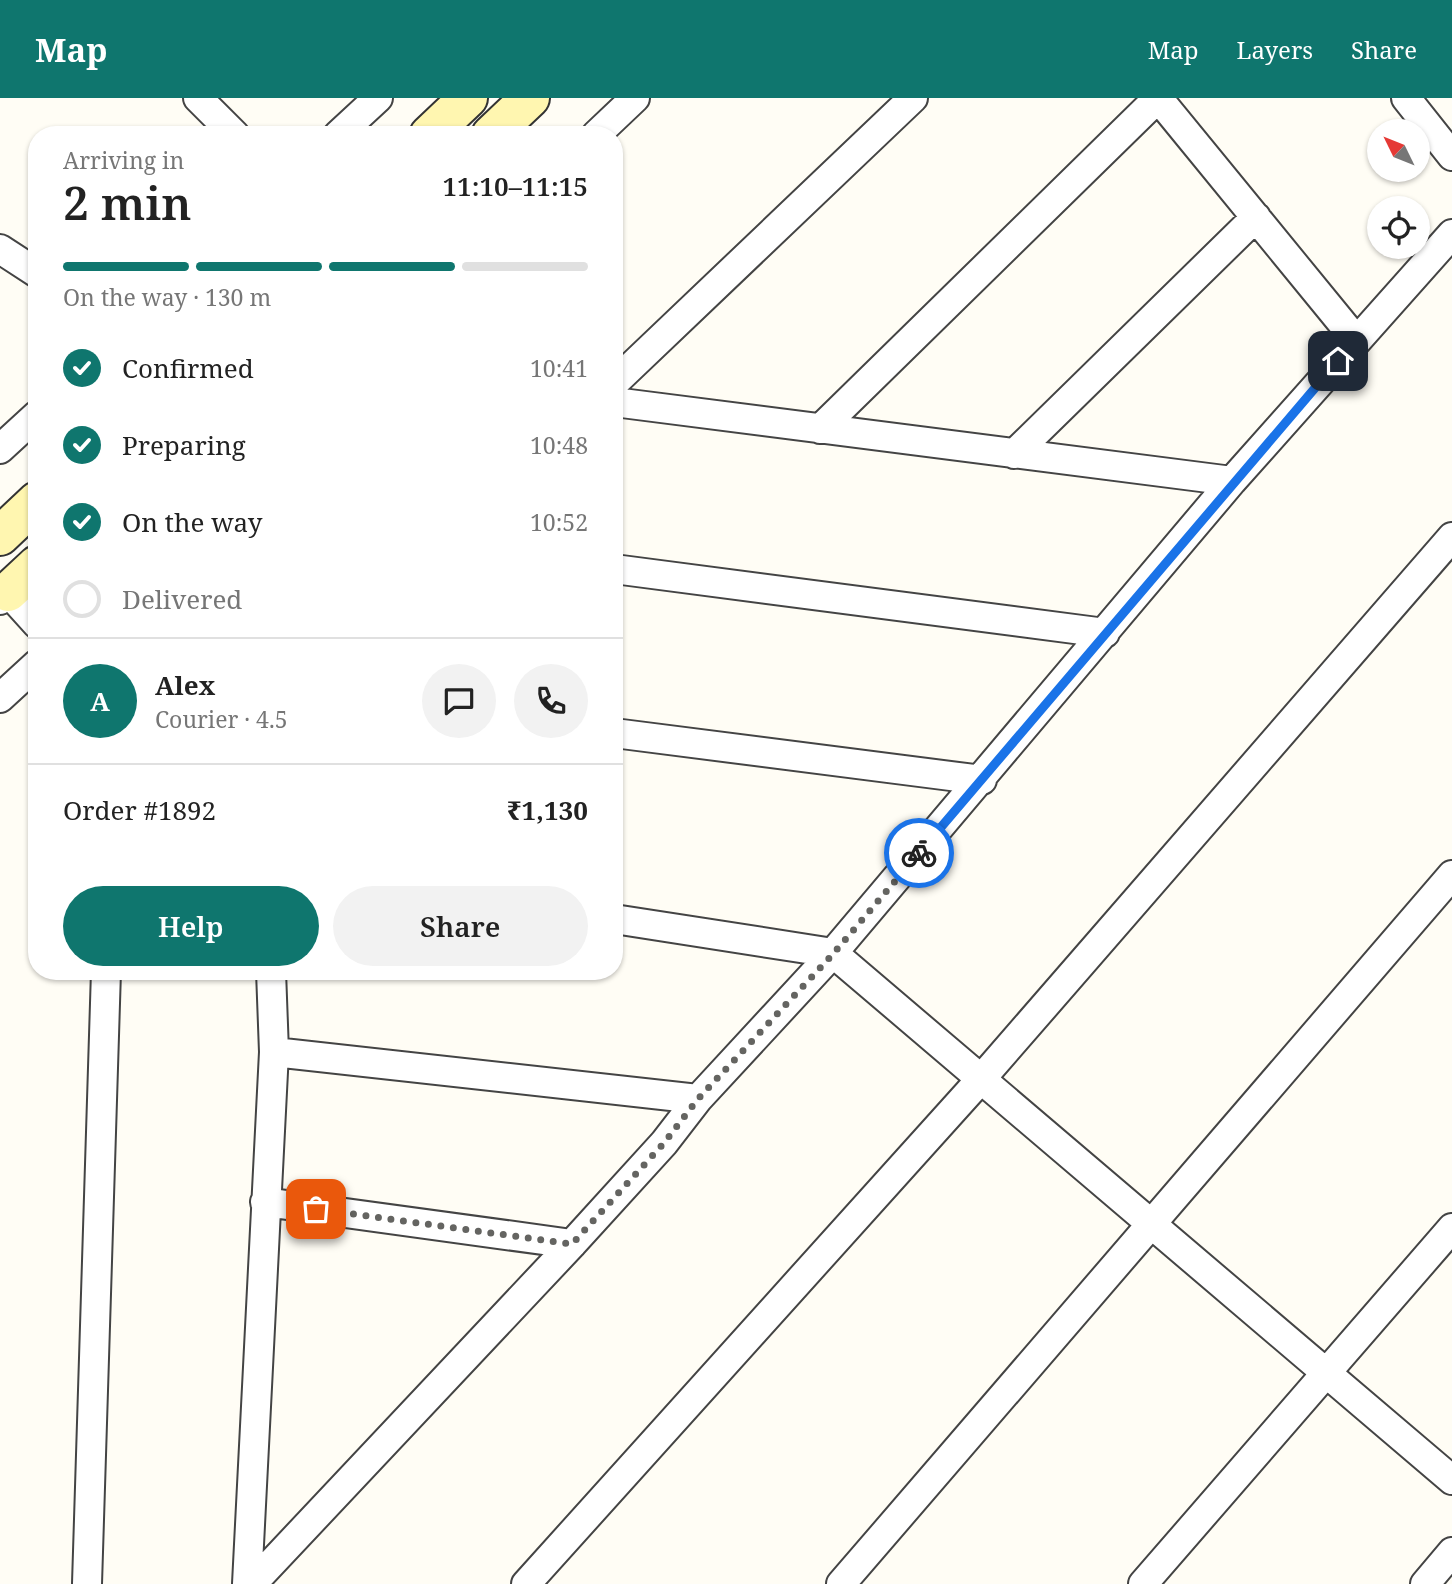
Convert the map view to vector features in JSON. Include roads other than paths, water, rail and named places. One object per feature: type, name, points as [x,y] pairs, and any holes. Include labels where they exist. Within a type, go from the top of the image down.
[{"type":"street","points":[[198,98],[227,126]]},
{"type":"street","points":[[348,126],[379,98]]},
{"type":"street","points":[[438,126],[468,98]]},
{"type":"street","points":[[500,126],[530,98]]},
{"type":"street","points":[[605,126],[635,98]]},
{"type":"street","points":[[623,374],[913,98]]},
{"type":"street","points":[[820,429],[1158,98],[1356,340]]},
{"type":"street","points":[[1406,98],[1452,156]]},
{"type":"street","points":[[1014,454],[1255,217]]},
{"type":"street","points":[[249,1584],[572,1244],[664,1143],[698,1099],[833,954],[1232,481],[1452,234]]},
{"type":"street","points":[[0,249],[28,268]]},
{"type":"street","points":[[623,403],[1232,481]]},
{"type":"street","points":[[0,449],[28,423]]},
{"type":"street","points":[[0,536],[28,510]]},
{"type":"street","points":[[526,1584],[981,1079],[1452,537]]},
{"type":"street","points":[[623,570],[1105,633]]},
{"type":"street","points":[[28,573],[4,596],[28,616]]},
{"type":"street","points":[[0,698],[28,672]]},
{"type":"street","points":[[623,734],[982,780]]},
{"type":"street","points":[[841,1584],[1452,875]]},
{"type":"street","points":[[623,920],[833,954],[1452,1480]]},
{"type":"street","points":[[87,1584],[106,980]]},
{"type":"street","points":[[249,1584],[274,1052],[271,980]]},
{"type":"street","points":[[274,1052],[698,1099]]},
{"type":"street","points":[[265,1202],[572,1244]]},
{"type":"street","points":[[1143,1584],[1452,1228]]},
{"type":"street","points":[[1425,1584],[1452,1552]]}]
